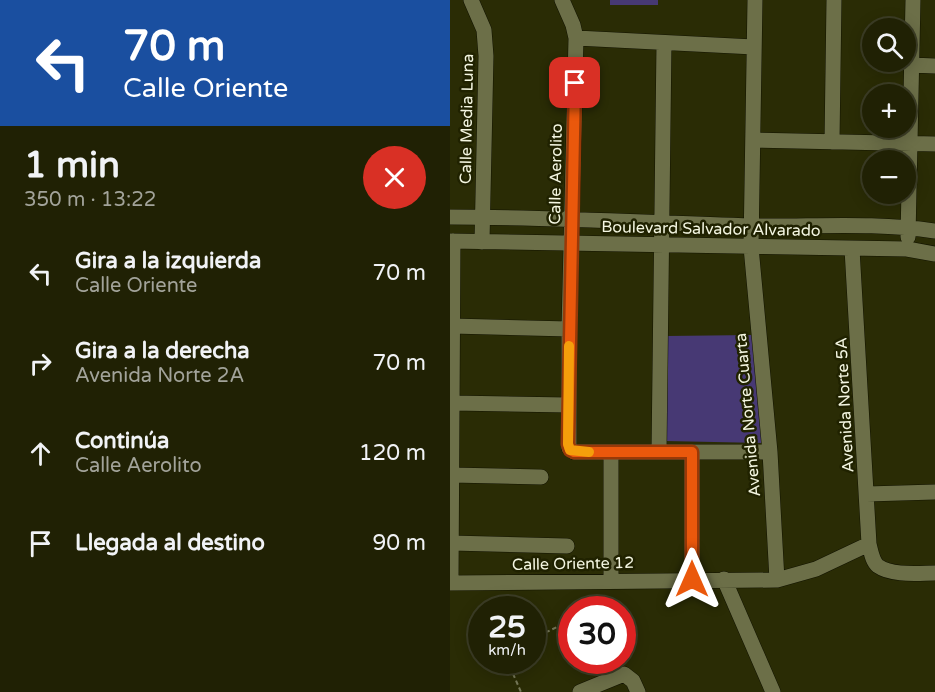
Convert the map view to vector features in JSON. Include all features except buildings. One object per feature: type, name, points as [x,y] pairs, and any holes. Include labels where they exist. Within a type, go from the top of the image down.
[{"type":"street","name":"Calle Media Luna","points":[[471,0],[483,30],[486,56],[482,242]]},
{"type":"street","name":"Calle Aerolito","points":[[562,0],[576,38],[568,444],[570,450],[574,452],[611,452]]},
{"type":"street","name":"Avenida Norte Cuarta","points":[[755,0],[751,247],[770,452],[777,579]]},
{"type":"street","points":[[832,142],[834,0]]},
{"type":"street","points":[[912,18],[913,0]]},
{"type":"street","points":[[576,38],[754,48]]},
{"type":"street","points":[[659,452],[664,43]]},
{"type":"street","points":[[916,65],[935,66]]},
{"type":"street","points":[[907,249],[911,72]]},
{"type":"street","points":[[753,140],[935,144]]},
{"type":"street","name":"Boulevard Salvador Alvarado","points":[[450,217],[663,221],[751,226],[908,227],[935,231]]},
{"type":"street","name":"Boulevard Salvador Alvarado","points":[[451,241],[907,249],[935,254]]},
{"type":"street","points":[[451,241],[451,583]]},
{"type":"street","name":"Avenida Norte 5A","points":[[852,249],[871,551]]},
{"type":"street","points":[[452,326],[569,329]]},
{"type":"street","points":[[452,403],[568,405]]},
{"type":"street","points":[[611,580],[611,452],[770,452]]},
{"type":"street","points":[[692,452],[692,579]]},
{"type":"street","points":[[452,475],[541,477]]},
{"type":"street","points":[[867,494],[935,492]]},
{"type":"street","points":[[451,543],[567,546]]},
{"type":"street","points":[[871,551],[877,565],[895,572],[935,573]]},
{"type":"street","name":"Calle Oriente 12","points":[[451,583],[777,579],[871,551]]},
{"type":"street","points":[[724,579],[773,692]]},
{"type":"street","points":[[580,692],[624,674],[628,676],[638,692]]},
{"type":"path","points":[[546,632],[557,627]]},
{"type":"path","points":[[513,674],[521,692]]},
{"type":"shaded area","points":[[610,0],[658,0],[658,5],[610,5]]},
{"type":"shaded area","points":[[752,335],[762,443],[665,441],[666,336]]},
{"type":"slow traffic","points":[[569,346],[568,444],[570,450],[574,452],[589,452]]},
{"type":"route","points":[[575,83],[568,444],[570,450],[574,452],[692,452],[692,579]]}]
